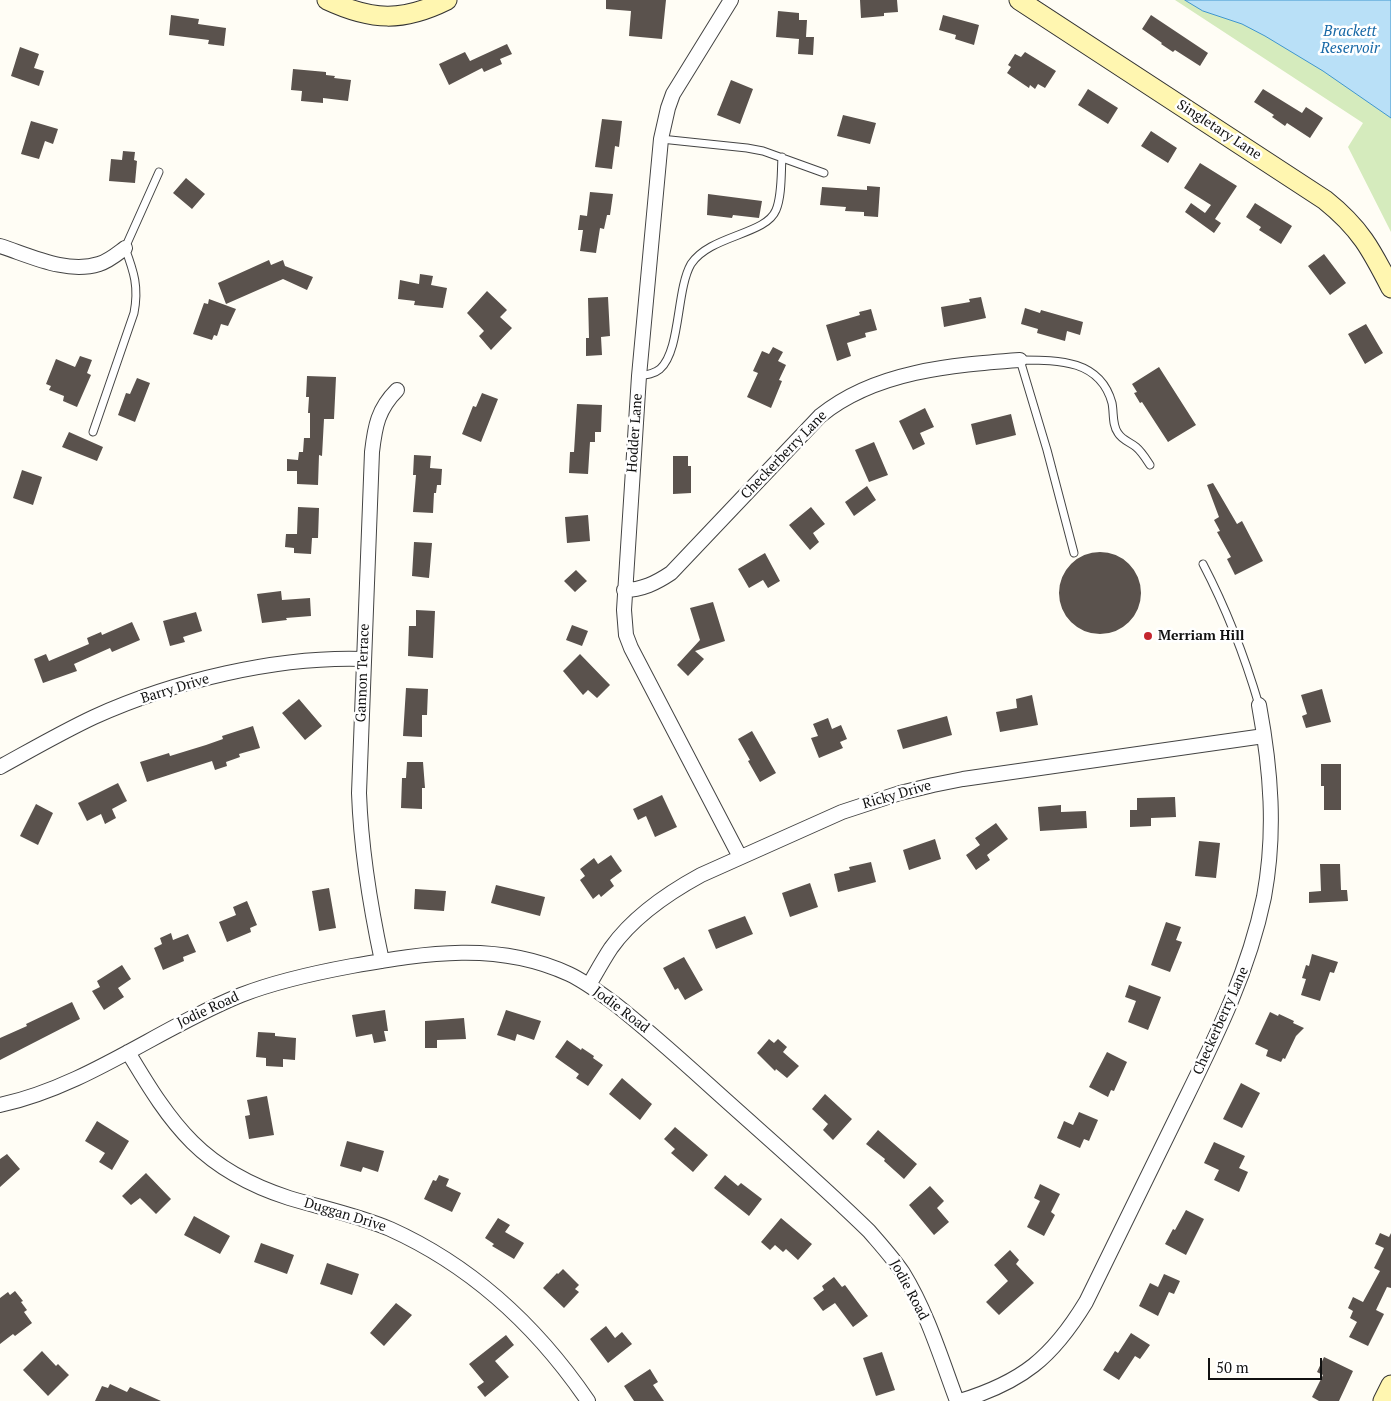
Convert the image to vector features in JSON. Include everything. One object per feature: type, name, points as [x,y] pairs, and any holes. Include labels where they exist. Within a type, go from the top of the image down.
[{"type":"street","points":[[327,0],[363,14],[390,17],[419,12],[447,0]]},
{"type":"street","name":"Hodder Lane","points":[[731,0],[673,94],[661,139],[639,376],[624,590],[624,624],[631,648],[740,857]]},
{"type":"street","name":"Singletary Lane","points":[[1019,0],[1325,200],[1356,228],[1368,244],[1391,288]]},
{"type":"street","points":[[0,246],[71,267],[100,264],[113,258],[126,248]]},
{"type":"street","name":"Checkerberry Lane","points":[[624,590],[636,590],[650,585],[671,573],[820,416],[847,397],[878,383],[946,367],[1020,360]]},
{"type":"street","name":"Gannon Terrace","points":[[382,961],[367,883],[360,820],[360,762],[374,434],[382,408],[397,390]]},
{"type":"street","name":"Barry Drive","points":[[0,767],[96,716],[173,688],[223,674],[278,665],[324,659],[364,660]]},
{"type":"street","name":"Checkerberry Lane","points":[[959,1401],[994,1389],[1029,1370],[1047,1355],[1075,1321],[1226,1015],[1248,960],[1264,897],[1268,864],[1271,796],[1259,706]]},
{"type":"street","name":"Ricky Drive","points":[[589,985],[612,947],[642,915],[681,886],[740,857],[842,812],[900,793],[981,776],[1264,736]]},
{"type":"street","name":"Jodie Road","points":[[0,1105],[36,1096],[56,1088],[215,1006],[263,987],[309,975],[382,961],[440,953],[485,953],[508,956],[550,967],[569,974],[589,985],[646,1028],[850,1213],[887,1251],[903,1273],[916,1297],[959,1401]]},
{"type":"street","name":"Duggan Drive","points":[[128,1052],[152,1092],[177,1127],[209,1157],[245,1181],[288,1198],[369,1221],[405,1237],[450,1263],[489,1291],[527,1324],[557,1358],[588,1401]]},
{"type":"street","points":[[1383,1401],[1391,1386]]},
{"type":"lane","points":[[661,139],[747,148],[782,157],[824,173]]},
{"type":"lane","points":[[639,376],[658,371],[666,361],[673,341],[687,273],[699,255],[718,242],[763,224],[776,211],[782,157]]},
{"type":"lane","points":[[93,432],[134,313],[137,297],[136,282],[126,248],[159,172]]},
{"type":"lane","points":[[1020,360],[1048,450],[1074,553]]},
{"type":"lane","name":"Checkerberry Lane","points":[[1020,360],[1067,362],[1079,365],[1092,372],[1108,393],[1112,404],[1116,432],[1136,447],[1150,465]]},
{"type":"lane","name":"Checkerberry Lane","points":[[1203,564],[1225,607],[1237,636],[1259,706]]},
{"type":"green space","name":"Brackett Reservoir","points":[[1175,0],[1391,0],[1391,232],[1348,147],[1363,123]]},
{"type":"water","name":"Brackett Reservoir","points":[[1185,0],[1391,0],[1391,118],[1323,71],[1265,36],[1242,24],[1203,11]]},
{"type":"building","points":[[606,0],[666,0],[662,39],[629,36],[631,11],[606,9]]},
{"type":"building","points":[[860,0],[897,0],[898,12],[884,13],[884,16],[861,18]]},
{"type":"building","points":[[778,11],[799,13],[799,20],[807,20],[806,37],[814,37],[813,55],[798,54],[799,39],[776,37]]},
{"type":"building","points":[[171,15],[199,19],[198,24],[226,28],[224,46],[208,44],[209,40],[169,35]]},
{"type":"building","points":[[943,15],[979,25],[974,45],[955,39],[956,35],[939,30]]},
{"type":"building","points":[[1151,15],[1208,53],[1200,66],[1175,50],[1173,52],[1142,29]]},
{"type":"building","points":[[507,44],[512,54],[500,59],[502,64],[484,72],[482,68],[449,85],[439,64],[465,52],[470,61]]},
{"type":"building","points":[[20,47],[39,54],[34,68],[44,71],[39,86],[11,76]]},
{"type":"building","points":[[1025,52],[1056,71],[1045,88],[1038,84],[1035,89],[1030,85],[1029,88],[1007,73],[1011,67],[1008,65],[1015,54],[1021,57]]},
{"type":"building","points":[[293,69],[326,72],[326,75],[335,76],[334,78],[351,80],[348,101],[323,98],[323,103],[301,101],[302,91],[291,90]]},
{"type":"building","points":[[731,80],[753,89],[740,124],[717,115]]},
{"type":"building","points":[[1088,89],[1118,108],[1108,124],[1078,105]]},
{"type":"building","points":[[1263,89],[1302,113],[1306,107],[1323,118],[1310,138],[1287,123],[1285,126],[1272,117],[1274,115],[1254,102]]},
{"type":"building","points":[[843,115],[876,123],[870,144],[837,136]]},
{"type":"building","points":[[602,119],[622,121],[619,147],[615,146],[612,169],[595,167]]},
{"type":"building","points":[[31,121],[58,129],[53,144],[45,141],[39,159],[21,154]]},
{"type":"building","points":[[1151,131],[1177,148],[1168,163],[1141,146]]},
{"type":"building","points":[[123,151],[135,152],[134,160],[137,161],[135,183],[109,181],[111,159],[122,160]]},
{"type":"building","points":[[1200,163],[1237,186],[1215,219],[1221,223],[1214,233],[1185,212],[1191,203],[1205,213],[1211,205],[1184,188]]},
{"type":"building","points":[[186,178],[205,194],[192,209],[173,193]]},
{"type":"building","points":[[867,186],[880,187],[878,217],[864,216],[864,212],[845,211],[846,207],[820,205],[822,187],[867,190]]},
{"type":"building","points":[[590,192],[613,194],[610,215],[607,215],[604,229],[600,228],[596,253],[580,251],[583,230],[578,230],[580,215],[587,216]]},
{"type":"building","points":[[708,194],[762,201],[759,218],[733,215],[732,218],[707,215]]},
{"type":"building","points":[[1255,203],[1292,226],[1281,244],[1259,230],[1261,227],[1246,217]]},
{"type":"building","points":[[1324,254],[1346,283],[1330,295],[1308,266]]},
{"type":"building","points":[[269,260],[271,265],[283,260],[285,266],[313,277],[307,290],[283,279],[226,304],[218,283]]},
{"type":"building","points":[[420,274],[433,276],[431,285],[447,288],[443,308],[414,305],[415,301],[398,299],[400,280],[419,284]]},
{"type":"building","points":[[487,291],[507,310],[500,317],[512,328],[491,350],[479,336],[484,331],[467,313]]},
{"type":"building","points":[[608,297],[610,336],[601,337],[602,355],[586,356],[586,338],[589,338],[588,298]]},
{"type":"building","points":[[981,297],[986,318],[944,327],[941,307],[970,302],[969,299]]},
{"type":"building","points":[[209,299],[236,309],[228,326],[221,324],[217,336],[214,335],[212,340],[193,334],[204,303],[208,304]]},
{"type":"building","points":[[1025,308],[1040,313],[1041,310],[1083,322],[1080,335],[1067,331],[1065,341],[1037,333],[1038,329],[1021,324]]},
{"type":"building","points":[[871,309],[877,330],[865,333],[866,337],[847,343],[851,356],[837,361],[826,325],[860,315],[859,312]]},
{"type":"building","points":[[1366,324],[1383,353],[1365,364],[1348,334]]},
{"type":"building","points":[[773,347],[783,352],[778,361],[786,365],[779,380],[782,381],[771,408],[747,397],[758,373],[753,371],[762,351],[769,354]]},
{"type":"building","points":[[80,356],[92,360],[87,373],[91,375],[77,407],[63,401],[64,396],[49,390],[51,386],[46,384],[56,359],[75,367]]},
{"type":"building","points":[[1159,367],[1196,425],[1168,442],[1142,402],[1140,403],[1134,393],[1137,392],[1132,384]]},
{"type":"building","points":[[307,376],[336,377],[334,419],[324,419],[322,456],[319,455],[318,485],[297,484],[297,471],[287,471],[287,459],[298,460],[299,452],[303,452],[304,438],[310,438],[309,397],[306,397]]},
{"type":"building","points":[[137,378],[150,383],[135,422],[118,415],[126,393],[130,394]]},
{"type":"building","points":[[482,393],[498,399],[481,442],[462,434],[473,406],[476,407]]},
{"type":"building","points":[[577,404],[602,405],[601,432],[595,432],[595,442],[590,442],[588,474],[569,473],[570,452],[574,452]]},
{"type":"building","points":[[925,408],[934,427],[920,433],[925,444],[913,450],[899,421]]},
{"type":"building","points":[[1011,414],[1016,435],[976,445],[971,424]]},
{"type":"building","points":[[69,432],[103,447],[97,461],[62,447]]},
{"type":"building","points":[[874,442],[888,475],[869,482],[855,450]]},
{"type":"building","points":[[414,455],[431,456],[430,468],[442,469],[441,485],[437,485],[436,493],[434,493],[433,513],[413,512],[416,475],[413,475]]},
{"type":"building","points":[[673,456],[688,456],[688,466],[691,466],[691,493],[673,494]]},
{"type":"building","points":[[22,470],[42,477],[33,505],[13,498]]},
{"type":"building","points":[[1213,483],[1237,524],[1242,521],[1263,561],[1235,575],[1227,559],[1231,557],[1217,532],[1220,531],[1214,520],[1219,517],[1207,485]]},
{"type":"building","points":[[867,486],[876,500],[854,516],[845,502]]},
{"type":"building","points":[[298,507],[319,508],[318,538],[312,538],[311,554],[294,553],[294,548],[285,547],[286,534],[297,534]]},
{"type":"building","points":[[811,507],[825,524],[813,533],[819,542],[810,550],[789,525]]},
{"type":"building","points":[[588,515],[590,541],[567,543],[565,517]]},
{"type":"building","points":[[414,542],[432,543],[429,578],[412,576]]},
{"type":"building","points":[[1100,552],[1116,555],[1129,564],[1138,577],[1141,593],[1138,609],[1129,622],[1116,631],[1100,634],[1084,631],[1071,622],[1062,609],[1059,593],[1062,577],[1071,564],[1084,555]]},
{"type":"building","points":[[765,553],[780,581],[768,588],[763,580],[749,588],[738,569]]},
{"type":"building","points":[[576,570],[587,581],[575,592],[564,581]]},
{"type":"building","points":[[281,591],[282,600],[310,598],[311,616],[286,618],[287,620],[262,623],[257,594]]},
{"type":"building","points":[[713,602],[725,641],[695,651],[704,659],[688,676],[677,665],[700,640],[690,608]]},
{"type":"building","points":[[416,610],[435,611],[433,658],[408,656],[409,626],[416,626]]},
{"type":"building","points":[[196,612],[202,631],[183,637],[185,642],[170,646],[163,621]]},
{"type":"building","points":[[132,622],[140,640],[112,652],[110,648],[74,664],[77,671],[43,683],[34,659],[46,654],[49,661],[89,644],[87,638],[101,632],[102,635]]},
{"type":"building","points":[[572,625],[588,631],[582,646],[566,640]]},
{"type":"building","points":[[580,654],[610,685],[597,698],[588,690],[583,695],[563,671]]},
{"type":"building","points":[[406,688],[428,689],[427,715],[422,715],[422,737],[403,736]]},
{"type":"building","points":[[1322,689],[1331,722],[1306,728],[1302,716],[1307,714],[1301,695]]},
{"type":"building","points":[[1032,695],[1038,725],[1000,732],[996,712],[1017,708],[1016,699]]},
{"type":"building","points":[[299,699],[322,726],[305,740],[282,713]]},
{"type":"building","points":[[947,716],[952,735],[903,749],[897,730]]},
{"type":"building","points":[[828,718],[832,729],[841,725],[847,739],[840,742],[843,748],[819,758],[811,738],[818,736],[813,724]]},
{"type":"building","points":[[253,726],[260,748],[239,754],[240,757],[226,762],[227,766],[215,770],[212,761],[147,782],[140,762],[169,753],[170,756],[206,745],[223,739],[222,736]]},
{"type":"building","points":[[752,731],[776,773],[760,782],[738,739]]},
{"type":"building","points":[[407,762],[423,762],[425,788],[422,788],[422,809],[401,808],[402,778],[406,778]]},
{"type":"building","points":[[1321,764],[1341,764],[1341,810],[1324,810],[1324,786],[1321,786]]},
{"type":"building","points":[[118,783],[127,801],[112,809],[116,818],[105,824],[101,814],[87,821],[78,803]]},
{"type":"building","points":[[662,795],[677,827],[655,837],[646,816],[638,820],[633,809]]},
{"type":"building","points":[[1175,797],[1176,817],[1151,818],[1151,826],[1130,827],[1130,810],[1137,810],[1137,798]]},
{"type":"building","points":[[36,804],[53,813],[38,845],[20,836]]},
{"type":"building","points":[[1061,805],[1061,812],[1086,811],[1087,828],[1040,831],[1038,807]]},
{"type":"building","points":[[996,823],[1008,839],[987,855],[990,860],[976,870],[966,855],[980,845],[975,838]]},
{"type":"building","points":[[935,839],[941,859],[909,870],[903,850]]},
{"type":"building","points":[[1199,841],[1220,843],[1216,878],[1195,876]]},
{"type":"building","points":[[611,855],[622,871],[610,880],[614,886],[601,897],[599,894],[593,899],[580,880],[585,876],[580,869],[594,858],[598,864]]},
{"type":"building","points":[[871,862],[876,882],[838,892],[834,874],[850,870],[849,867]]},
{"type":"building","points":[[1320,864],[1340,864],[1341,890],[1347,890],[1348,901],[1309,903],[1309,892],[1321,891]]},
{"type":"building","points":[[810,883],[818,907],[790,917],[782,893]]},
{"type":"building","points":[[496,885],[545,897],[540,916],[491,903]]},
{"type":"building","points":[[329,888],[336,928],[319,931],[312,891]]},
{"type":"building","points":[[415,889],[446,891],[444,911],[414,909]]},
{"type":"building","points":[[247,901],[257,925],[250,928],[251,932],[227,942],[219,922],[236,915],[233,907]]},
{"type":"building","points":[[745,916],[753,934],[716,949],[708,930]]},
{"type":"building","points":[[1166,922],[1181,927],[1176,940],[1182,942],[1170,972],[1151,965]]},
{"type":"building","points":[[171,933],[173,940],[188,934],[196,952],[183,957],[184,961],[163,970],[154,948],[162,944],[160,938]]},
{"type":"building","points":[[1312,954],[1338,962],[1334,973],[1330,972],[1320,1001],[1301,995],[1306,979],[1302,978],[1306,965],[1309,966]]},
{"type":"building","points":[[684,957],[703,990],[685,1000],[678,988],[675,990],[663,968]]},
{"type":"building","points":[[122,965],[131,979],[118,988],[124,997],[104,1010],[92,991],[100,987],[97,981]]},
{"type":"building","points":[[1129,985],[1161,997],[1148,1030],[1128,1022],[1136,1001],[1125,997]]},
{"type":"building","points":[[72,1002],[80,1019],[0,1060],[0,1038]]},
{"type":"building","points":[[385,1010],[388,1031],[384,1031],[386,1041],[374,1043],[372,1034],[356,1037],[352,1015]]},
{"type":"building","points":[[506,1010],[541,1021],[534,1040],[517,1034],[515,1041],[497,1035]]},
{"type":"building","points":[[1270,1012],[1294,1021],[1293,1023],[1304,1028],[1296,1036],[1285,1059],[1283,1058],[1281,1062],[1266,1056],[1268,1050],[1255,1044]]},
{"type":"building","points":[[464,1018],[466,1039],[437,1040],[437,1048],[425,1048],[425,1021]]},
{"type":"building","points":[[258,1032],[275,1033],[275,1036],[296,1038],[295,1060],[283,1059],[283,1067],[266,1066],[266,1058],[256,1057]]},
{"type":"building","points":[[769,1039],[774,1043],[778,1039],[787,1047],[783,1052],[799,1066],[787,1078],[776,1069],[775,1071],[757,1053]]},
{"type":"building","points":[[567,1040],[594,1056],[593,1058],[603,1065],[588,1086],[576,1078],[579,1074],[555,1057]]},
{"type":"building","points":[[1107,1052],[1127,1062],[1114,1091],[1111,1090],[1108,1097],[1089,1087]]},
{"type":"building","points":[[622,1078],[652,1104],[640,1120],[609,1094]]},
{"type":"building","points":[[1241,1083],[1260,1093],[1242,1128],[1223,1119]]},
{"type":"building","points":[[825,1094],[852,1119],[833,1140],[823,1130],[828,1124],[812,1109]]},
{"type":"building","points":[[267,1096],[274,1135],[249,1139],[245,1116],[250,1115],[247,1100]]},
{"type":"building","points":[[1079,1112],[1098,1120],[1089,1141],[1084,1139],[1080,1148],[1057,1138],[1064,1121],[1073,1125]]},
{"type":"building","points":[[97,1121],[129,1141],[112,1170],[99,1162],[105,1153],[85,1141]]},
{"type":"building","points":[[675,1127],[708,1155],[693,1172],[671,1153],[675,1149],[664,1139]]},
{"type":"building","points":[[878,1130],[917,1164],[904,1179],[884,1161],[885,1159],[866,1144]]},
{"type":"building","points":[[347,1141],[384,1151],[378,1172],[363,1167],[361,1172],[340,1166]]},
{"type":"building","points":[[1214,1142],[1245,1156],[1239,1168],[1248,1172],[1239,1192],[1214,1180],[1219,1170],[1204,1163]]},
{"type":"building","points":[[7,1154],[20,1169],[0,1187],[0,1159]]},
{"type":"building","points":[[146,1173],[171,1199],[156,1214],[140,1198],[131,1205],[122,1196]]},
{"type":"building","points":[[439,1175],[449,1179],[446,1186],[461,1193],[452,1212],[424,1199],[433,1180],[436,1181]]},
{"type":"building","points":[[725,1175],[738,1186],[741,1183],[762,1199],[749,1216],[714,1188]]},
{"type":"building","points":[[1040,1184],[1060,1194],[1051,1212],[1055,1215],[1044,1236],[1027,1227],[1040,1201],[1034,1198]]},
{"type":"building","points":[[930,1186],[944,1201],[937,1208],[949,1222],[934,1235],[909,1205]]},
{"type":"building","points":[[1186,1210],[1204,1219],[1186,1255],[1165,1244]]},
{"type":"building","points":[[194,1216],[230,1236],[220,1254],[184,1235]]},
{"type":"building","points":[[498,1218],[510,1225],[505,1232],[524,1243],[514,1259],[492,1246],[494,1244],[485,1238]]},
{"type":"building","points":[[781,1218],[812,1244],[798,1260],[786,1249],[783,1252],[775,1245],[770,1250],[761,1242]]},
{"type":"building","points":[[1380,1233],[1389,1237],[1391,1233],[1391,1288],[1387,1287],[1376,1310],[1384,1314],[1368,1346],[1349,1337],[1357,1322],[1350,1318],[1353,1311],[1348,1308],[1353,1297],[1363,1302],[1380,1271],[1374,1268],[1384,1248],[1375,1244]]},
{"type":"building","points":[[261,1243],[294,1255],[287,1274],[254,1262]]},
{"type":"building","points":[[1010,1250],[1019,1260],[1016,1264],[1034,1283],[999,1315],[986,1302],[1008,1281],[994,1265]]},
{"type":"building","points":[[327,1263],[359,1274],[352,1295],[320,1284]]},
{"type":"building","points":[[563,1269],[579,1285],[575,1289],[579,1292],[564,1308],[543,1288]]},
{"type":"building","points":[[1164,1274],[1180,1281],[1174,1294],[1169,1292],[1158,1316],[1139,1306],[1150,1283],[1158,1287]]},
{"type":"building","points":[[834,1277],[842,1287],[845,1285],[868,1316],[853,1327],[835,1303],[823,1311],[813,1298],[824,1290],[822,1286]]},
{"type":"building","points":[[15,1291],[23,1301],[21,1302],[27,1310],[24,1312],[32,1323],[15,1336],[13,1334],[0,1344],[0,1298],[8,1292],[10,1295]]},
{"type":"building","points":[[396,1303],[412,1315],[384,1346],[370,1333]]},
{"type":"building","points":[[606,1326],[615,1338],[622,1332],[632,1344],[608,1363],[590,1339]]},
{"type":"building","points":[[1131,1333],[1150,1345],[1140,1359],[1135,1356],[1119,1380],[1103,1370],[1115,1351],[1118,1353]]},
{"type":"building","points":[[506,1335],[514,1345],[495,1361],[509,1377],[485,1397],[477,1387],[484,1382],[469,1364]]},
{"type":"building","points":[[42,1351],[56,1366],[58,1364],[69,1375],[48,1396],[23,1370]]},
{"type":"building","points":[[882,1352],[895,1390],[876,1396],[863,1358]]},
{"type":"building","points":[[1324,1357],[1353,1371],[1339,1401],[1319,1401],[1312,1397],[1323,1375],[1317,1372]]},
{"type":"building","points":[[650,1369],[658,1382],[653,1385],[664,1401],[634,1401],[624,1386]]},
{"type":"building","points":[[110,1384],[127,1392],[130,1387],[161,1401],[95,1401],[102,1386],[108,1388]]},
{"type":"place","name":"Merriam Hill","points":[[1148,636]]}]
